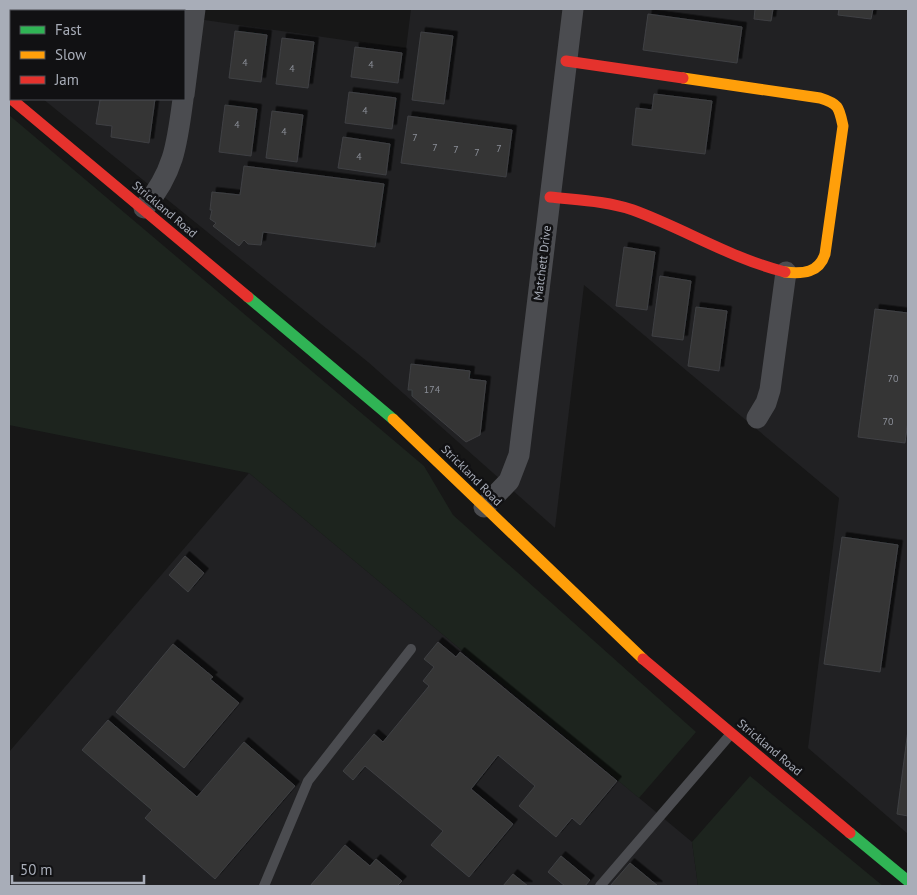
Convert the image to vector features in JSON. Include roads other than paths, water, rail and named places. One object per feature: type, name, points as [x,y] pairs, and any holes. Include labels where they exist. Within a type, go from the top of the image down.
[{"type":"street","points":[[185,87],[195,9]]},
{"type":"street","name":"Matchett Drive","points":[[484,507],[509,480],[515,470],[519,455],[573,9]]},
{"type":"street","points":[[550,197],[632,210],[655,218],[750,264],[786,272],[804,273],[814,271],[820,266],[824,256],[843,126],[840,108],[832,102],[820,98],[566,61]]},
{"type":"street","name":"Strickland Road","points":[[13,100],[144,208],[385,412],[614,633],[908,881]]},
{"type":"street","points":[[144,208],[160,188],[173,158],[183,100]]},
{"type":"street","points":[[757,418],[766,403],[770,390],[786,272]]},
{"type":"lane","points":[[264,886],[308,781],[411,649]]},
{"type":"lane","points":[[600,886],[732,733]]}]
